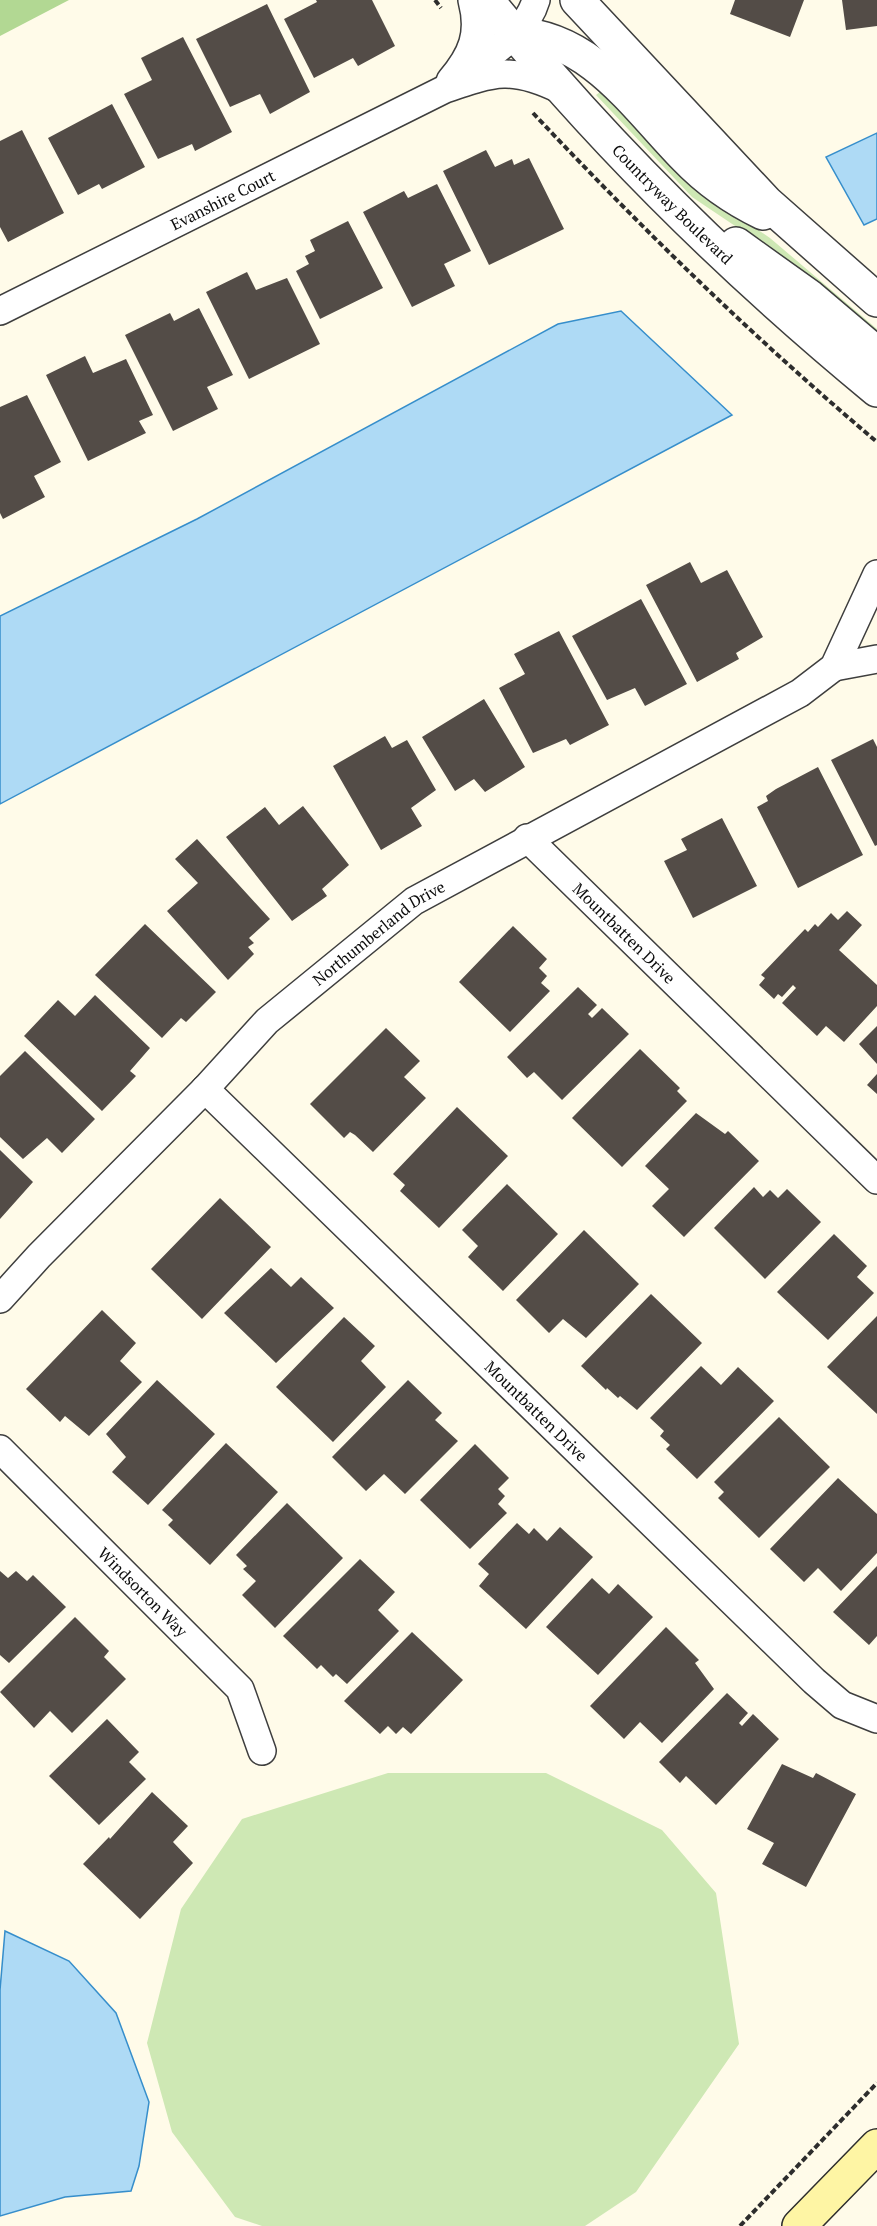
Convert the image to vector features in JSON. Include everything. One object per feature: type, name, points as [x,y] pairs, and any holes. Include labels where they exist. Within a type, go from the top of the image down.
[{"type":"main road","points":[[798,2226],[877,2146]]},
{"type":"street","points":[[449,86],[470,62],[477,46],[480,30],[475,0]]},
{"type":"street","name":"Countryway Boulevard","points":[[487,0],[567,93],[720,253],[877,390]]},
{"type":"street","name":"Evanshire Court","points":[[449,86],[515,34],[526,20],[536,0]]},
{"type":"street","points":[[577,0],[767,203],[877,300]]},
{"type":"street","points":[[515,34],[532,35],[552,41],[590,60],[633,100],[686,159],[724,192],[799,232]]},
{"type":"street","name":"Evanshire Court","points":[[0,311],[449,86],[487,75],[524,74],[567,93]]},
{"type":"street","points":[[669,201],[780,274],[877,354]]},
{"type":"street","name":"Northumberland Drive","points":[[834,667],[877,574]]},
{"type":"street","name":"Northumberland Drive","points":[[0,1299],[39,1256],[205,1089],[267,1021],[414,902],[527,838],[800,693],[834,667],[877,659]]},
{"type":"street","name":"Mountbatten Drive","points":[[527,838],[877,1180]]},
{"type":"street","name":"Mountbatten Drive","points":[[205,1089],[814,1681],[842,1705],[877,1719]]},
{"type":"street","name":"Windsorton Way","points":[[0,1449],[240,1689],[262,1751]]},
{"type":"path","points":[[740,2226],[877,2083]]},
{"type":"green space","points":[[0,0],[69,0],[0,36]]},
{"type":"green space","points":[[604,89],[700,190],[770,238],[877,329],[877,342],[756,240],[692,197],[596,95]]},
{"type":"green space","points":[[388,1773],[546,1773],[662,1830],[716,1893],[739,2044],[636,2192],[585,2226],[262,2226],[235,2217],[172,2132],[147,2043],[181,1909],[242,1819]]},
{"type":"water","points":[[877,133],[877,219],[864,225],[826,157]]},
{"type":"water","points":[[621,311],[732,415],[0,804],[0,616],[197,519],[558,324]]},
{"type":"water","points":[[5,1931],[69,1961],[116,2013],[149,2102],[139,2166],[131,2191],[65,2197],[0,2216],[0,1990]]},
{"type":"building","points":[[316,0],[372,0],[395,46],[358,66],[353,58],[314,78],[284,19],[317,2]]},
{"type":"building","points":[[735,0],[804,0],[790,37],[730,14]]},
{"type":"building","points":[[842,0],[877,0],[877,26],[846,30]]},
{"type":"building","points":[[267,4],[310,92],[270,114],[260,94],[230,107],[196,39]]},
{"type":"building","points":[[183,37],[232,132],[195,151],[192,144],[158,159],[124,94],[152,80],[141,58]]},
{"type":"building","points":[[112,104],[145,167],[102,189],[99,184],[78,195],[48,138]]},
{"type":"building","points":[[22,130],[64,213],[8,242],[0,227],[0,141]]},
{"type":"building","points":[[486,150],[495,167],[512,159],[514,165],[529,158],[564,229],[489,265],[443,171]]},
{"type":"building","points":[[437,184],[471,251],[444,264],[455,286],[412,307],[363,212],[404,191],[408,198]]},
{"type":"building","points":[[348,221],[383,288],[320,319],[296,271],[309,264],[305,256],[315,251],[310,240]]},
{"type":"building","points":[[247,272],[256,290],[287,278],[320,344],[249,379],[206,292]]},
{"type":"building","points":[[199,308],[233,375],[207,387],[218,409],[173,431],[125,335],[170,313],[174,321]]},
{"type":"building","points":[[85,356],[93,373],[126,359],[153,415],[139,421],[146,433],[88,461],[46,375]]},
{"type":"building","points":[[27,395],[61,462],[34,476],[45,497],[3,519],[0,513],[0,407]]},
{"type":"building","points":[[690,562],[701,583],[727,570],[763,637],[736,653],[739,659],[697,682],[646,585]]},
{"type":"building","points":[[641,599],[687,684],[645,706],[635,688],[607,700],[572,636]]},
{"type":"building","points":[[559,631],[609,725],[570,745],[566,739],[533,753],[499,688],[525,674],[514,654]]},
{"type":"building","points":[[484,699],[525,767],[485,792],[474,779],[455,791],[422,737]]},
{"type":"building","points":[[385,736],[392,748],[407,740],[436,790],[411,808],[422,826],[381,850],[333,766]]},
{"type":"building","points":[[873,739],[877,747],[877,845],[875,846],[831,760]]},
{"type":"building","points":[[818,767],[863,855],[798,888],[757,807],[768,801],[766,796],[776,789]]},
{"type":"building","points":[[303,806],[349,865],[322,889],[327,896],[292,921],[226,837],[265,807],[279,825]]},
{"type":"building","points":[[722,818],[757,886],[693,918],[664,861],[687,850],[681,839]]},
{"type":"building","points":[[197,839],[270,919],[249,938],[254,943],[248,947],[254,954],[228,980],[167,911],[198,883],[175,859]]},
{"type":"building","points":[[847,911],[862,925],[839,950],[877,985],[877,1006],[844,1042],[826,1026],[817,1036],[782,1003],[796,988],[793,985],[782,997],[778,994],[774,999],[759,985],[765,978],[761,975],[805,929],[808,932],[815,924],[818,927],[831,913],[838,920]]},
{"type":"building","points":[[145,924],[216,992],[186,1022],[181,1018],[162,1038],[95,975]]},
{"type":"building","points":[[513,926],[547,959],[539,968],[547,976],[541,983],[550,991],[510,1032],[459,982]]},
{"type":"building","points":[[578,987],[597,1005],[588,1014],[592,1018],[602,1008],[629,1034],[562,1100],[534,1072],[527,1078],[507,1057]]},
{"type":"building","points":[[95,995],[150,1048],[130,1071],[136,1076],[102,1111],[24,1036],[58,1000],[75,1016]]},
{"type":"building","points":[[877,1026],[877,1064],[859,1044]]},
{"type":"building","points":[[386,1028],[420,1061],[404,1077],[426,1098],[373,1152],[350,1132],[344,1138],[310,1104]]},
{"type":"building","points":[[640,1049],[680,1088],[677,1091],[687,1101],[622,1167],[572,1118]]},
{"type":"building","points":[[25,1051],[95,1119],[62,1153],[47,1138],[23,1159],[0,1137],[0,1076]]},
{"type":"building","points":[[877,1074],[877,1094],[867,1085]]},
{"type":"building","points":[[457,1107],[508,1156],[439,1228],[400,1191],[405,1185],[393,1174]]},
{"type":"building","points":[[696,1113],[725,1134],[728,1131],[759,1161],[684,1237],[652,1206],[669,1189],[645,1166]]},
{"type":"building","points":[[0,1150],[33,1182],[0,1219]]},
{"type":"building","points":[[507,1184],[558,1234],[503,1291],[468,1257],[478,1246],[462,1230]]},
{"type":"building","points":[[754,1187],[763,1197],[770,1190],[778,1198],[787,1189],[821,1222],[765,1279],[714,1228]]},
{"type":"building","points":[[220,1198],[271,1247],[202,1319],[151,1269]]},
{"type":"building","points":[[584,1230],[639,1284],[586,1338],[563,1319],[549,1333],[516,1300]]},
{"type":"building","points":[[834,1234],[867,1266],[857,1277],[874,1293],[828,1340],[777,1292]]},
{"type":"building","points":[[271,1268],[291,1287],[301,1277],[334,1308],[276,1363],[224,1313]]},
{"type":"building","points":[[651,1294],[702,1343],[637,1410],[620,1396],[618,1398],[607,1388],[606,1390],[581,1366]]},
{"type":"building","points":[[102,1310],[136,1343],[120,1361],[142,1382],[89,1436],[65,1416],[60,1422],[26,1389]]},
{"type":"building","points":[[877,1316],[877,1414],[827,1367]]},
{"type":"building","points":[[344,1317],[375,1346],[361,1361],[386,1387],[333,1442],[276,1387]]},
{"type":"building","points":[[701,1366],[721,1385],[738,1367],[774,1401],[697,1479],[666,1449],[670,1445],[660,1436],[664,1431],[650,1418]]},
{"type":"building","points":[[157,1380],[215,1434],[148,1505],[112,1472],[126,1457],[106,1434]]},
{"type":"building","points":[[408,1380],[442,1413],[435,1420],[458,1441],[405,1494],[384,1474],[366,1491],[332,1457]]},
{"type":"building","points":[[779,1417],[830,1467],[759,1538],[718,1498],[724,1492],[714,1482]]},
{"type":"building","points":[[226,1443],[278,1492],[210,1565],[168,1525],[173,1520],[162,1510]]},
{"type":"building","points":[[475,1444],[509,1478],[498,1489],[505,1496],[498,1504],[507,1513],[470,1549],[420,1500]]},
{"type":"building","points":[[838,1478],[877,1514],[877,1553],[841,1591],[818,1568],[804,1582],[770,1549]]},
{"type":"building","points":[[287,1503],[343,1558],[275,1628],[242,1595],[256,1581],[243,1569],[247,1566],[236,1555]]},
{"type":"building","points":[[517,1523],[529,1534],[534,1528],[547,1541],[560,1527],[593,1557],[526,1629],[479,1586],[489,1574],[478,1564]]},
{"type":"building","points":[[360,1559],[395,1592],[378,1610],[399,1631],[347,1684],[336,1674],[333,1677],[321,1665],[317,1669],[283,1636]]},
{"type":"building","points":[[877,1566],[877,1636],[869,1645],[833,1612]]},
{"type":"building","points":[[0,1571],[8,1578],[16,1571],[27,1581],[33,1575],[66,1607],[9,1663],[0,1655]]},
{"type":"building","points":[[592,1578],[609,1594],[618,1584],[653,1617],[598,1675],[546,1627]]},
{"type":"building","points":[[75,1617],[109,1651],[104,1657],[126,1679],[72,1733],[50,1711],[34,1728],[0,1692]]},
{"type":"building","points":[[666,1627],[699,1660],[695,1663],[714,1689],[662,1743],[640,1722],[624,1739],[590,1706]]},
{"type":"building","points":[[412,1632],[463,1680],[411,1734],[403,1727],[396,1734],[388,1726],[380,1734],[344,1701]]},
{"type":"building","points":[[727,1693],[748,1713],[739,1723],[742,1726],[753,1714],[779,1739],[716,1805],[686,1776],[680,1783],[659,1762]]},
{"type":"building","points":[[107,1719],[139,1752],[129,1762],[146,1779],[99,1825],[49,1776]]},
{"type":"building","points":[[782,1764],[813,1778],[816,1773],[856,1794],[806,1887],[762,1864],[774,1843],[747,1829]]},
{"type":"building","points":[[152,1792],[188,1826],[173,1842],[193,1863],[140,1919],[83,1864],[109,1837],[110,1839]]}]
